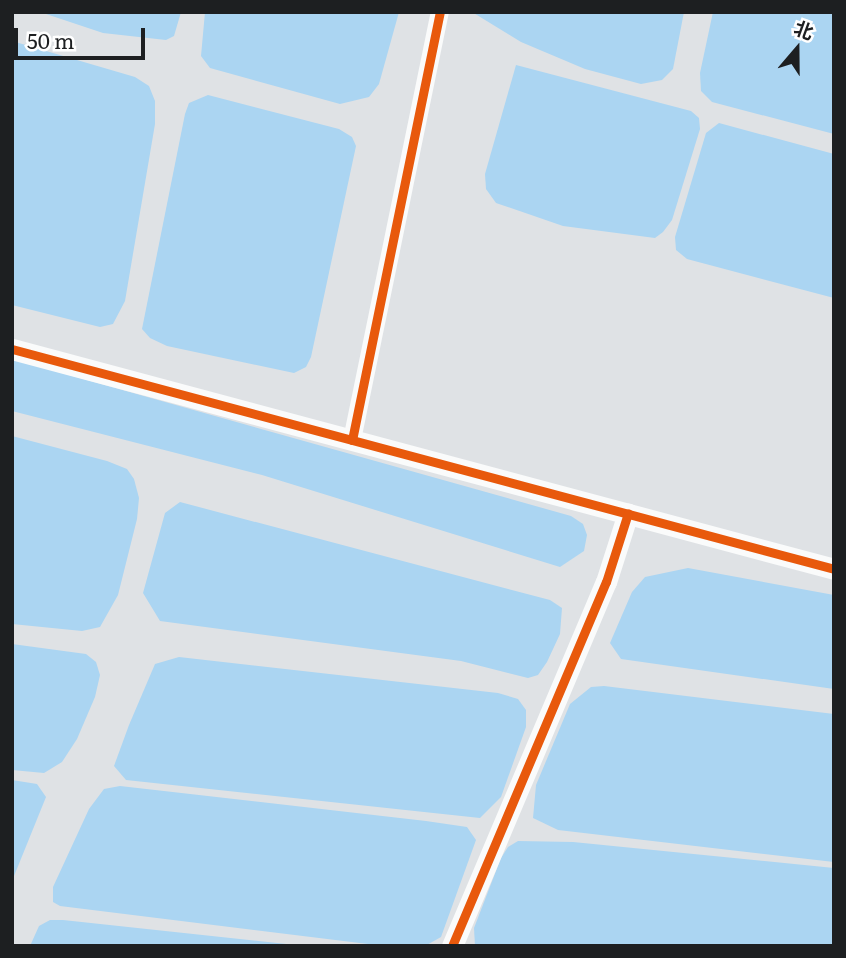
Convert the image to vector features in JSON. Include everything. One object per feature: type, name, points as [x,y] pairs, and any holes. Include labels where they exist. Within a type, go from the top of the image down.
[{"type":"street","points":[[352,440],[440,12]]},
{"type":"street","points":[[12,349],[834,569]]},
{"type":"street","points":[[452,946],[606,582],[628,513]]},
{"type":"water","points":[[40,12],[181,12],[174,36],[166,40],[103,33]]},
{"type":"water","points":[[205,12],[399,12],[379,84],[369,97],[340,104],[210,68],[201,56]]},
{"type":"water","points":[[472,12],[684,12],[673,69],[662,80],[641,84],[585,69],[521,42]]},
{"type":"water","points":[[713,12],[834,12],[834,134],[712,102],[701,91],[700,73]]},
{"type":"water","points":[[12,41],[135,77],[149,86],[155,101],[155,124],[125,301],[113,324],[100,327],[12,305]]},
{"type":"water","points":[[516,65],[691,111],[699,118],[700,129],[672,220],[663,232],[655,238],[563,226],[496,203],[486,189],[485,174]]},
{"type":"water","points":[[208,95],[339,129],[352,137],[356,146],[311,357],[306,367],[294,373],[167,346],[150,338],[142,329],[185,114],[189,103]]},
{"type":"water","points":[[719,123],[834,154],[834,298],[687,259],[676,250],[675,237],[706,133]]},
{"type":"water","points":[[12,359],[571,516],[583,524],[587,535],[584,551],[560,567],[262,475],[12,411]]},
{"type":"water","points":[[12,436],[107,461],[127,469],[134,479],[139,498],[137,519],[118,595],[100,627],[82,631],[12,624]]},
{"type":"water","points":[[180,502],[550,600],[562,608],[560,634],[538,675],[528,678],[461,661],[160,621],[143,593],[165,513]]},
{"type":"water","points":[[688,568],[834,595],[834,689],[621,659],[610,643],[632,592],[645,577]]},
{"type":"water","points":[[12,644],[86,654],[96,662],[100,675],[95,697],[77,739],[62,762],[44,773],[12,770]]},
{"type":"water","points":[[179,657],[498,693],[518,699],[526,710],[526,727],[501,797],[480,818],[126,780],[114,766],[155,664]]},
{"type":"water","points":[[604,686],[834,714],[834,862],[558,830],[533,818],[536,785],[570,704],[591,687]]},
{"type":"water","points":[[12,780],[37,784],[46,797],[12,881]]},
{"type":"water","points":[[120,786],[467,827],[476,840],[441,937],[425,946],[376,945],[60,906],[53,902],[53,887],[89,809],[104,789]]},
{"type":"water","points":[[518,841],[573,842],[834,868],[834,946],[475,946],[474,928],[501,858],[508,847]]},
{"type":"water","points":[[50,920],[305,946],[30,946],[39,926]]},
{"type":"cycle path","points":[[352,440],[440,12]]},
{"type":"cycle path","points":[[12,349],[834,569]]},
{"type":"cycle path","points":[[452,946],[606,582],[628,513]]}]
